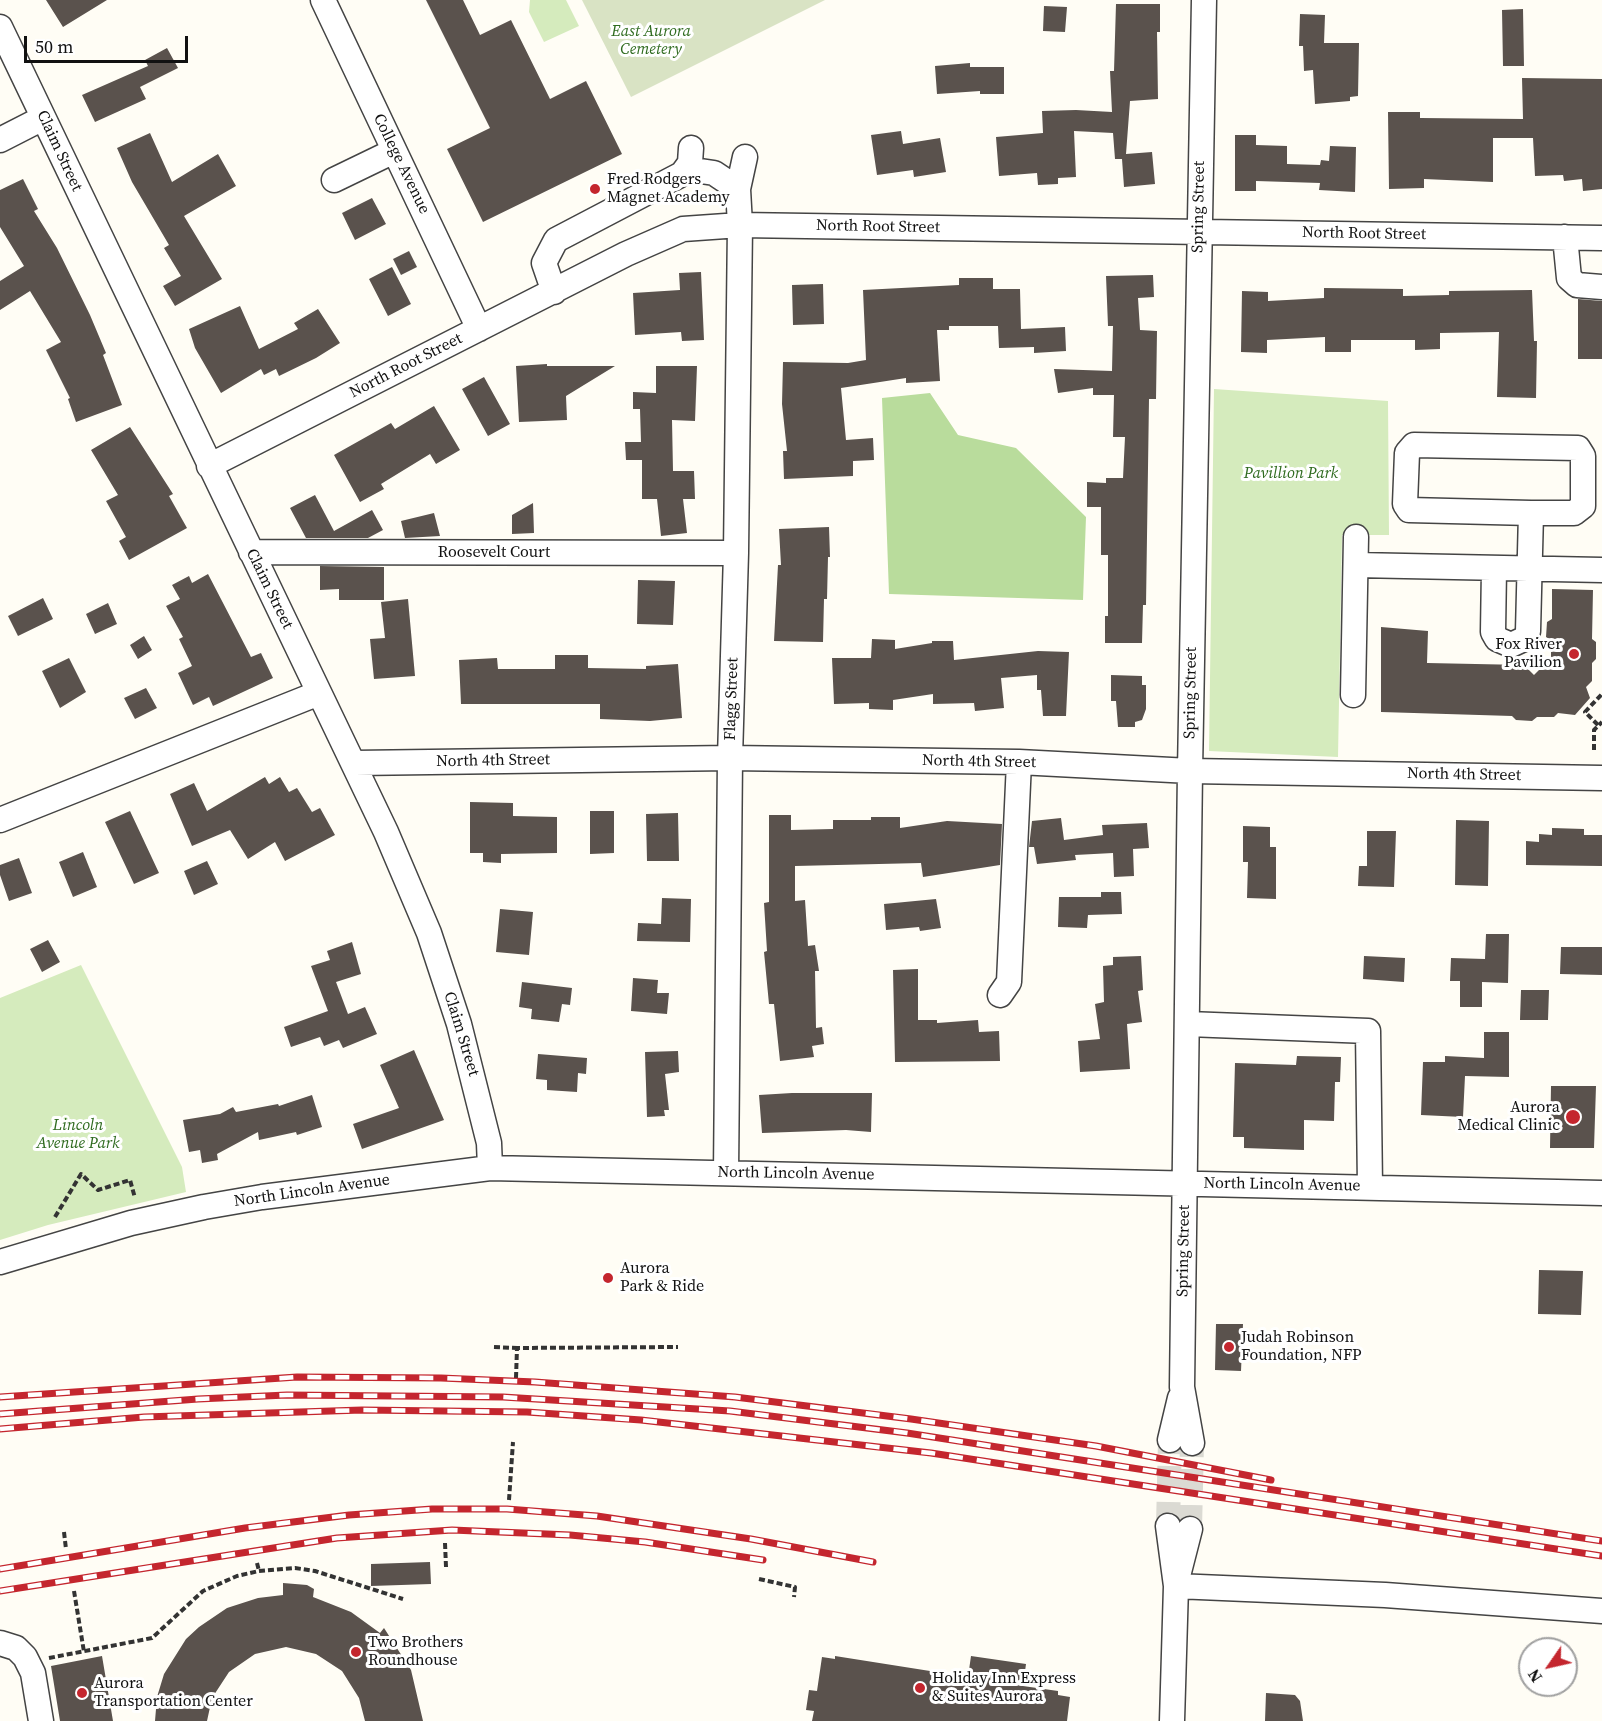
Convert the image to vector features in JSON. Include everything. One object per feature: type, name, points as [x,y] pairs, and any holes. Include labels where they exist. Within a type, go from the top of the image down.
[{"type":"street","name":"College Avenue","points":[[323,0],[480,329]]},
{"type":"street","name":"Spring Street","points":[[1181,1442],[1198,232],[1204,0]]},
{"type":"street","name":"Claim Street","points":[[0,27],[209,466],[355,763],[429,933],[478,1093],[489,1143],[490,1168]]},
{"type":"street","points":[[0,140],[43,118]]},
{"type":"street","points":[[334,180],[394,150]]},
{"type":"street","name":"Flagg Street","points":[[726,1173],[730,758],[736,554],[740,225],[738,189],[745,157]]},
{"type":"street","points":[[554,292],[544,263],[555,240],[689,159],[738,189]]},
{"type":"street","name":"North Root Street","points":[[209,466],[626,254],[683,229],[740,225],[1602,238]]},
{"type":"street","points":[[1565,237],[1569,278],[1577,285],[1602,287]]},
{"type":"street","points":[[1414,445],[1578,448],[1583,456],[1583,506],[1574,513],[1531,513],[1409,510],[1405,504],[1407,453],[1414,445]]},
{"type":"street","points":[[1494,569],[1493,632],[1497,639],[1511,645],[1526,638],[1528,632],[1531,513]]},
{"type":"street","points":[[1353,695],[1356,537]]},
{"type":"street","name":"Roosevelt Court","points":[[252,552],[736,554]]},
{"type":"street","points":[[1356,565],[1602,570]]},
{"type":"street","points":[[0,820],[319,693]]},
{"type":"street","name":"North 4th Street","points":[[355,763],[730,758],[1019,762],[1190,771],[1602,778]]},
{"type":"street","points":[[1000,995],[1009,982],[1019,762]]},
{"type":"street","points":[[1188,1024],[1368,1031],[1370,1187]]},
{"type":"street","name":"North Lincoln Avenue","points":[[0,1262],[131,1223],[204,1206],[490,1168],[1602,1193]]},
{"type":"street","points":[[1172,1721],[1179,1527]]},
{"type":"street","points":[[1176,1586],[1385,1596],[1602,1611]]},
{"type":"street","points":[[0,1643],[16,1648],[25,1657],[33,1673],[41,1721]]},
{"type":"path","points":[[1594,750],[1594,730],[1600,724],[1585,712],[1602,694]]},
{"type":"path","points":[[55,1217],[81,1174],[98,1190],[130,1180],[135,1198]]},
{"type":"path","points":[[494,1347],[678,1347]]},
{"type":"path","points":[[516,1378],[518,1348]]},
{"type":"path","points":[[509,1500],[513,1442]]},
{"type":"path","points":[[64,1533],[66,1549]]},
{"type":"path","points":[[445,1543],[446,1567]]},
{"type":"path","points":[[257,1563],[259,1571]]},
{"type":"path","points":[[42,1660],[152,1638],[203,1591],[237,1576],[259,1571],[295,1568],[315,1571],[403,1599]]},
{"type":"path","points":[[759,1578],[795,1587],[794,1597]]},
{"type":"path","points":[[74,1591],[84,1652]]},
{"type":"green space","points":[[530,0],[566,0],[579,26],[544,42],[529,12]]},
{"type":"green space","name":"East Aurora Cemetery","points":[[582,0],[825,0],[631,97]]},
{"type":"green space","name":"Pavillion Park","points":[[1214,389],[1388,401],[1389,535],[1342,535],[1338,757],[1209,751]]},
{"type":"green space","points":[[930,393],[958,435],[1016,448],[1086,517],[1083,600],[889,594],[882,398]]},
{"type":"green space","name":"Lincoln Avenue Park","points":[[81,965],[182,1167],[186,1192],[48,1225],[0,1240],[0,998]]},
{"type":"building","points":[[46,0],[107,0],[63,27]]},
{"type":"building","points":[[426,0],[463,0],[480,35],[511,20],[550,99],[586,81],[622,154],[483,222],[447,149],[490,128]]},
{"type":"building","points":[[1116,4],[1160,4],[1160,32],[1157,32],[1158,99],[1130,101],[1126,154],[1152,152],[1155,184],[1124,187],[1122,159],[1115,159],[1113,133],[1074,131],[1076,177],[1058,178],[1058,184],[1038,185],[1037,173],[999,176],[996,137],[1043,133],[1042,111],[1112,112],[1110,71],[1114,71]]},
{"type":"building","points":[[1044,6],[1067,7],[1065,32],[1043,31]]},
{"type":"building","points":[[1523,9],[1524,66],[1503,66],[1502,10]]},
{"type":"building","points":[[1300,14],[1325,15],[1324,43],[1359,43],[1358,96],[1350,97],[1350,101],[1315,104],[1313,70],[1304,71],[1303,46],[1299,46]]},
{"type":"building","points":[[167,48],[178,68],[140,87],[146,99],[95,122],[82,95],[148,66],[145,60]]},
{"type":"building","points":[[970,63],[970,67],[1004,67],[1004,94],[980,94],[980,91],[937,94],[935,66]]},
{"type":"building","points":[[1522,78],[1602,79],[1602,189],[1583,191],[1582,179],[1564,181],[1563,175],[1535,176],[1533,138],[1493,138],[1493,182],[1424,179],[1424,188],[1389,189],[1388,112],[1420,112],[1420,118],[1523,119]]},
{"type":"building","points":[[901,131],[903,144],[940,138],[946,172],[914,177],[913,170],[877,175],[871,135]]},
{"type":"building","points":[[150,133],[172,182],[218,154],[236,186],[184,216],[222,279],[175,306],[163,286],[181,276],[164,248],[169,245],[132,182],[117,148]]},
{"type":"building","points":[[1235,135],[1256,135],[1256,145],[1287,146],[1287,164],[1320,165],[1321,160],[1329,161],[1330,146],[1356,147],[1355,192],[1319,190],[1320,183],[1256,181],[1256,191],[1235,191]]},
{"type":"building","points":[[23,179],[38,209],[34,211],[57,248],[90,315],[106,353],[103,355],[122,405],[76,422],[68,399],[70,398],[46,350],[61,342],[30,291],[0,310],[0,281],[24,266],[0,227],[0,190]]},
{"type":"building","points":[[372,198],[386,224],[355,240],[342,213]]},
{"type":"building","points":[[409,251],[417,267],[401,275],[393,259]]},
{"type":"building","points":[[392,267],[411,304],[388,316],[369,279]]},
{"type":"building","points":[[701,272],[704,340],[682,341],[681,332],[635,335],[633,293],[680,290],[679,273]]},
{"type":"building","points":[[1153,275],[1154,297],[1138,298],[1140,330],[1157,331],[1156,399],[1149,399],[1146,605],[1143,605],[1142,643],[1105,643],[1105,616],[1108,616],[1108,555],[1101,555],[1101,507],[1087,507],[1087,482],[1106,483],[1106,478],[1123,478],[1125,437],[1113,437],[1114,395],[1093,395],[1093,388],[1058,393],[1054,369],[1112,371],[1113,326],[1108,326],[1106,276]]},
{"type":"building","points":[[959,278],[993,278],[993,289],[1020,289],[1021,329],[1065,327],[1066,351],[1034,353],[1034,347],[999,348],[998,326],[949,326],[949,330],[937,330],[940,381],[906,383],[906,378],[841,388],[846,440],[873,438],[874,460],[853,461],[853,476],[784,479],[783,451],[787,451],[782,404],[783,362],[848,363],[866,360],[863,290],[959,285]]},
{"type":"building","points":[[823,284],[824,324],[793,325],[792,285]]},
{"type":"building","points":[[1324,288],[1403,289],[1403,296],[1449,295],[1449,291],[1532,290],[1534,341],[1537,341],[1536,398],[1497,397],[1499,332],[1440,333],[1440,349],[1415,350],[1415,340],[1351,340],[1351,352],[1325,352],[1325,337],[1267,340],[1267,353],[1241,352],[1242,291],[1268,292],[1268,301],[1324,298]]},
{"type":"building","points":[[1578,299],[1602,301],[1602,359],[1578,359]]},
{"type":"building","points":[[240,306],[259,349],[298,329],[294,323],[318,309],[340,343],[279,376],[276,369],[264,375],[261,369],[221,393],[195,348],[189,329]]},
{"type":"building","points":[[547,364],[547,366],[615,366],[566,396],[567,420],[519,422],[516,366]]},
{"type":"building","points":[[656,366],[697,366],[695,421],[672,420],[673,471],[694,471],[695,499],[683,499],[687,533],[661,536],[657,499],[642,499],[642,460],[626,460],[625,442],[641,442],[640,409],[633,409],[633,392],[656,393]]},
{"type":"building","points":[[484,377],[510,424],[488,436],[462,389]]},
{"type":"building","points":[[434,406],[460,450],[436,464],[430,454],[381,484],[384,489],[360,502],[334,455],[391,423],[395,429]]},
{"type":"building","points":[[130,427],[173,494],[169,496],[187,528],[129,560],[119,541],[126,537],[106,501],[118,495],[91,450]]},
{"type":"building","points":[[315,495],[334,531],[372,510],[383,530],[368,538],[306,538],[290,508]]},
{"type":"building","points":[[533,503],[534,533],[512,534],[512,515]]},
{"type":"building","points":[[434,513],[440,536],[405,538],[401,521]]},
{"type":"building","points":[[829,527],[830,557],[828,557],[827,599],[824,599],[823,642],[774,641],[778,565],[781,565],[779,529]]},
{"type":"building","points":[[320,566],[384,567],[384,600],[339,600],[339,589],[320,590]]},
{"type":"building","points":[[208,574],[251,657],[261,653],[273,678],[213,706],[209,697],[193,705],[178,673],[192,666],[179,639],[183,637],[166,606],[180,599],[172,585],[189,576],[192,583]]},
{"type":"building","points":[[638,580],[675,581],[673,625],[637,624]]},
{"type":"building","name":"Fox River Pavilion","points":[[1552,589],[1593,590],[1592,639],[1596,642],[1596,659],[1592,663],[1592,681],[1586,687],[1590,698],[1575,715],[1558,713],[1554,717],[1537,717],[1532,721],[1516,720],[1512,716],[1381,712],[1381,627],[1428,631],[1427,663],[1524,665],[1534,675],[1551,658],[1551,640],[1546,637],[1547,622],[1552,619]]},
{"type":"building","points":[[43,598],[53,619],[18,636],[8,616]]},
{"type":"building","points":[[408,599],[415,676],[374,679],[370,639],[385,638],[381,602]]},
{"type":"building","points":[[108,603],[117,624],[95,634],[86,614]]},
{"type":"building","points":[[144,636],[152,650],[138,659],[130,645]]},
{"type":"building","points":[[872,639],[895,640],[895,649],[932,643],[932,641],[953,641],[954,660],[1038,651],[1069,652],[1066,716],[1043,716],[1041,690],[1037,690],[1037,675],[1001,678],[1004,708],[975,711],[974,703],[933,704],[933,694],[893,700],[893,710],[869,709],[869,703],[834,704],[832,658],[871,658]]},
{"type":"building","points":[[555,655],[588,655],[588,668],[646,669],[646,666],[678,664],[682,718],[650,721],[600,719],[600,704],[461,704],[459,660],[497,658],[498,669],[555,669]]},
{"type":"building","points":[[69,658],[86,692],[60,708],[42,671]]},
{"type":"building","points":[[1111,675],[1142,676],[1142,685],[1146,685],[1146,709],[1142,720],[1135,722],[1135,727],[1118,727],[1116,701],[1111,701]]},
{"type":"building","points":[[146,688],[157,708],[135,719],[124,698]]},
{"type":"building","points":[[265,777],[269,784],[280,777],[289,792],[297,788],[312,812],[320,808],[335,835],[285,861],[275,842],[248,859],[230,830],[192,846],[170,794],[194,783],[207,811]]},
{"type":"building","points":[[470,802],[513,803],[513,816],[557,817],[557,853],[501,854],[501,863],[483,862],[483,853],[470,853]]},
{"type":"building","points":[[130,811],[159,873],[134,884],[105,822]]},
{"type":"building","points":[[590,811],[614,811],[614,853],[590,854]]},
{"type":"building","points":[[678,813],[679,861],[647,861],[646,814]]},
{"type":"building","points":[[769,815],[791,815],[791,830],[833,829],[833,820],[871,820],[871,817],[900,817],[900,828],[947,821],[1002,824],[1000,865],[923,877],[921,863],[795,866],[795,901],[805,900],[808,946],[815,945],[819,971],[815,971],[816,1028],[822,1027],[824,1044],[812,1046],[814,1057],[780,1061],[774,1004],[769,1004],[764,952],[767,951],[764,903],[769,902]]},
{"type":"building","points":[[1061,818],[1064,840],[1103,835],[1102,825],[1147,823],[1149,848],[1133,849],[1134,876],[1114,877],[1113,853],[1075,855],[1076,860],[1037,864],[1034,847],[1029,847],[1032,821]]},
{"type":"building","points":[[1456,820],[1489,821],[1488,886],[1455,885]]},
{"type":"building","points":[[1243,826],[1270,827],[1270,847],[1276,847],[1276,899],[1247,898],[1248,862],[1243,862]]},
{"type":"building","points":[[1552,828],[1584,829],[1584,835],[1602,835],[1602,866],[1526,865],[1526,841],[1539,842],[1539,834],[1552,835]]},
{"type":"building","points":[[1367,831],[1396,831],[1394,887],[1358,886],[1359,866],[1367,866]]},
{"type":"building","points":[[83,852],[97,887],[73,897],[59,862]]},
{"type":"building","points":[[19,858],[32,893],[9,901],[0,875],[0,865]]},
{"type":"building","points":[[207,861],[218,884],[194,895],[184,871]]},
{"type":"building","points":[[1101,892],[1121,892],[1122,914],[1088,915],[1087,928],[1058,927],[1059,897],[1101,897]]},
{"type":"building","points":[[662,898],[691,899],[690,942],[637,941],[638,923],[661,924]]},
{"type":"building","points":[[936,899],[941,928],[920,931],[919,927],[886,930],[884,904]]},
{"type":"building","points":[[500,909],[533,912],[529,955],[496,952]]},
{"type":"building","points":[[1486,934],[1509,934],[1508,983],[1482,982],[1482,1007],[1460,1007],[1460,981],[1450,981],[1451,958],[1485,959]]},
{"type":"building","points":[[48,940],[60,962],[42,972],[30,949]]},
{"type":"building","points":[[352,942],[361,974],[336,982],[348,1014],[365,1007],[377,1034],[343,1048],[339,1040],[324,1046],[320,1037],[291,1047],[284,1027],[328,1011],[311,966],[330,960],[327,951]]},
{"type":"building","points":[[1561,947],[1602,947],[1602,975],[1560,974]]},
{"type":"building","points":[[1141,956],[1143,990],[1138,991],[1142,1022],[1127,1024],[1130,1069],[1080,1072],[1078,1041],[1100,1039],[1095,1004],[1104,1002],[1103,966],[1113,965],[1113,957]]},
{"type":"building","points":[[1364,956],[1405,958],[1404,982],[1363,979]]},
{"type":"building","points":[[918,969],[918,1020],[937,1020],[937,1023],[978,1020],[979,1032],[999,1031],[1000,1061],[895,1062],[893,970]]},
{"type":"building","points":[[633,978],[658,980],[657,993],[669,993],[667,1014],[631,1011]]},
{"type":"building","points":[[522,982],[572,988],[570,1005],[562,1004],[559,1022],[531,1019],[532,1009],[519,1007]]},
{"type":"building","points":[[1521,990],[1549,990],[1548,1020],[1520,1020]]},
{"type":"building","points":[[1484,1032],[1509,1032],[1509,1077],[1465,1076],[1463,1117],[1421,1115],[1423,1062],[1445,1062],[1445,1056],[1484,1058]]},
{"type":"building","points":[[414,1050],[444,1120],[362,1149],[353,1124],[399,1108],[380,1065]]},
{"type":"building","points":[[678,1051],[679,1072],[665,1074],[669,1110],[664,1110],[665,1116],[647,1117],[645,1052]]},
{"type":"building","points":[[538,1054],[587,1058],[586,1074],[578,1073],[577,1092],[547,1090],[547,1080],[536,1079]]},
{"type":"building","points":[[1297,1056],[1341,1057],[1340,1082],[1335,1082],[1334,1121],[1304,1120],[1304,1150],[1244,1148],[1244,1137],[1233,1137],[1235,1063],[1296,1065]]},
{"type":"building","name":"Aurora Medical Clinic","points":[[1551,1086],[1596,1086],[1594,1148],[1550,1148]]},
{"type":"building","points":[[872,1093],[871,1132],[846,1130],[762,1133],[759,1095]]},
{"type":"building","points":[[312,1095],[322,1127],[297,1135],[296,1132],[259,1140],[258,1132],[217,1154],[218,1160],[202,1163],[200,1150],[189,1152],[183,1120],[220,1114],[233,1107],[236,1112],[278,1104],[279,1106]]},
{"type":"building","points":[[1539,1270],[1583,1271],[1581,1315],[1538,1314]]},
{"type":"building","name":"Judah Robinson Foundation, NFP","points":[[1216,1324],[1243,1324],[1241,1371],[1215,1370]]},
{"type":"building","points":[[430,1562],[431,1584],[371,1586],[371,1564]]},
{"type":"building","name":"Two Brothers Roundhouse","points":[[283,1583],[307,1585],[314,1589],[313,1597],[351,1612],[380,1633],[384,1628],[411,1670],[423,1721],[365,1721],[359,1698],[342,1671],[316,1654],[286,1647],[255,1654],[229,1672],[212,1698],[207,1721],[155,1721],[157,1697],[164,1674],[186,1639],[227,1608],[258,1598],[283,1595]]},
{"type":"building","name":"Aurora Transportation Center","points":[[102,1656],[113,1721],[60,1721],[51,1666]]},
{"type":"building","name":"Holiday Inn Express & Suites Aurora","points":[[835,1656],[968,1677],[971,1656],[1026,1664],[1023,1686],[1058,1691],[1058,1695],[1070,1697],[1067,1721],[812,1721],[814,1711],[806,1710],[809,1690],[817,1691],[822,1657],[835,1659]]},
{"type":"building","points":[[1266,1693],[1295,1695],[1300,1701],[1303,1721],[1265,1721]]},
{"type":"tunnel","points":[[1168,1526],[1170,1440]]},
{"type":"tunnel","points":[[1190,1529],[1192,1443]]},
{"type":"railway","points":[[0,1397],[297,1377],[441,1378],[535,1382],[735,1397],[911,1419],[1096,1446],[1271,1480]]},
{"type":"railway","points":[[0,1414],[198,1399],[287,1395],[503,1397],[730,1411],[907,1433],[1602,1541]]},
{"type":"railway","points":[[0,1429],[144,1417],[362,1410],[527,1412],[641,1420],[931,1453],[1602,1556]]},
{"type":"railway","points":[[0,1569],[245,1528],[349,1515],[432,1509],[507,1509],[597,1516],[751,1539],[873,1562]]},
{"type":"railway","points":[[0,1591],[337,1538],[452,1530],[570,1535],[645,1542],[763,1560]]},
{"type":"place","name":"Fred Rodgers Magnet Academy","points":[[595,189]]},
{"type":"place","name":"Fox River Pavilion","points":[[1574,654]]},
{"type":"place","name":"Aurora Medical Clinic","points":[[1573,1117]]},
{"type":"place","name":"Aurora Park & Ride","points":[[608,1278]]},
{"type":"place","name":"Judah Robinson Foundation, NFP","points":[[1229,1347]]},
{"type":"place","name":"Two Brothers Roundhouse","points":[[356,1652]]},
{"type":"place","name":"Holiday Inn Express & Suites Aurora","points":[[920,1688]]},
{"type":"place","name":"Aurora Transportation Center","points":[[82,1693]]}]
